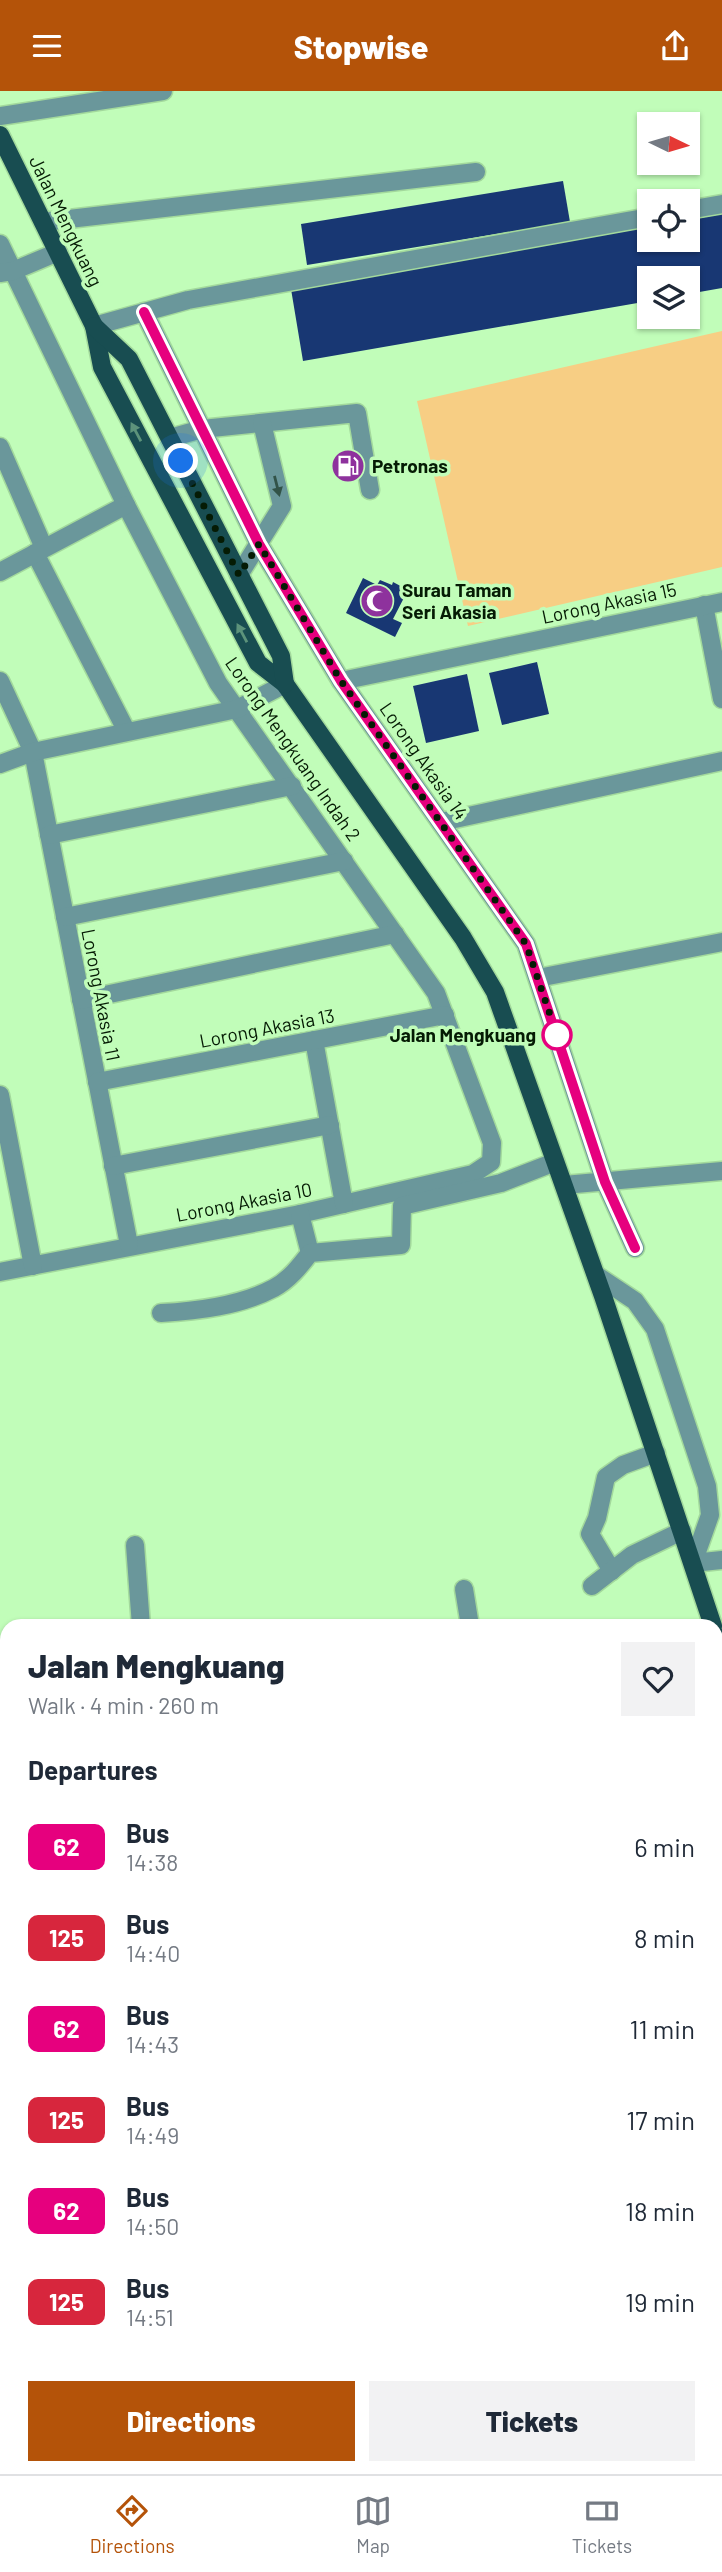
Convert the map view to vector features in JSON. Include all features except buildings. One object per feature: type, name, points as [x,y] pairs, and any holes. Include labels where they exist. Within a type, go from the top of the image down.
[{"type":"main road","name":"Jalan Mengkuang","points":[[0,135],[94,326],[102,367],[258,663],[285,684],[463,939],[495,992],[596,1275],[711,1619]]},
{"type":"main road","name":"Jalan Mengkuang","points":[[94,326],[129,359],[281,656],[285,684]]},
{"type":"street","points":[[0,116],[163,91]]},
{"type":"street","points":[[43,222],[476,172]]},
{"type":"street","points":[[700,208],[722,204]]},
{"type":"street","points":[[94,326],[188,300],[637,219]]},
{"type":"street","name":"Lorong Mengkuang Indah 2","points":[[0,244],[7,272],[218,683],[436,993],[492,1143],[491,1162]]},
{"type":"street","points":[[7,272],[58,253]]},
{"type":"street","name":"Lorong Akasia 14","points":[[144,312],[259,544],[341,681],[526,944],[605,1182],[635,1248]]},
{"type":"street","points":[[170,438],[202,429],[357,412],[370,490]]},
{"type":"street","points":[[239,575],[282,506],[262,422]]},
{"type":"street","points":[[0,447],[40,551],[127,730]]},
{"type":"street","points":[[0,572],[126,505]]},
{"type":"street","name":"Lorong Akasia 15","points":[[341,681],[722,602]]},
{"type":"street","points":[[704,605],[722,699]]},
{"type":"street","name":"Lorong Akasia 11","points":[[0,681],[33,752],[129,1245]]},
{"type":"street","points":[[0,764],[33,752],[127,730],[237,709],[285,684]]},
{"type":"street","points":[[442,822],[722,761]]},
{"type":"street","points":[[49,835],[292,786]]},
{"type":"street","points":[[65,916],[344,861]]},
{"type":"street","points":[[81,1000],[395,934]]},
{"type":"street","points":[[538,978],[722,942]]},
{"type":"street","name":"Lorong Akasia 13","points":[[97,1082],[445,1015]]},
{"type":"street","points":[[314,1040],[344,1204]]},
{"type":"street","points":[[0,1095],[33,1266]]},
{"type":"street","points":[[113,1166],[330,1125]]},
{"type":"street","name":"Lorong Akasia 10","points":[[0,1272],[300,1214],[473,1174],[491,1162]]},
{"type":"street","points":[[161,1313],[204,1311],[274,1288],[294,1273],[310,1253],[401,1245],[402,1206],[501,1183],[555,1162]]},
{"type":"street","points":[[564,1185],[722,1171]]},
{"type":"street","points":[[300,1214],[310,1253]]},
{"type":"street","points":[[596,1275],[635,1301],[655,1329],[707,1486],[710,1515],[693,1563],[722,1560]]},
{"type":"street","points":[[612,1571],[590,1534],[606,1477],[623,1465],[656,1453]]},
{"type":"street","points":[[592,1586],[632,1555],[682,1531]]},
{"type":"street","points":[[135,1545],[140,1619]]},
{"type":"street","points":[[464,1589],[469,1619]]},
{"type":"shaded area","points":[[722,331],[722,567],[468,626],[417,401]]},
{"type":"bus line","name":"62","points":[[144,312],[259,544],[341,681],[526,944],[605,1182],[635,1248]]},
{"type":"place","name":"Petronas","points":[[348,466]]},
{"type":"place","name":"Surau Taman Seri Akasia","points":[[377,601]]},
{"type":"place","name":"Jalan Mengkuang","points":[[557,1035]]},
{"type":"route","points":[[181,461],[239,575],[259,544],[341,681],[526,944],[557,1035]]}]
